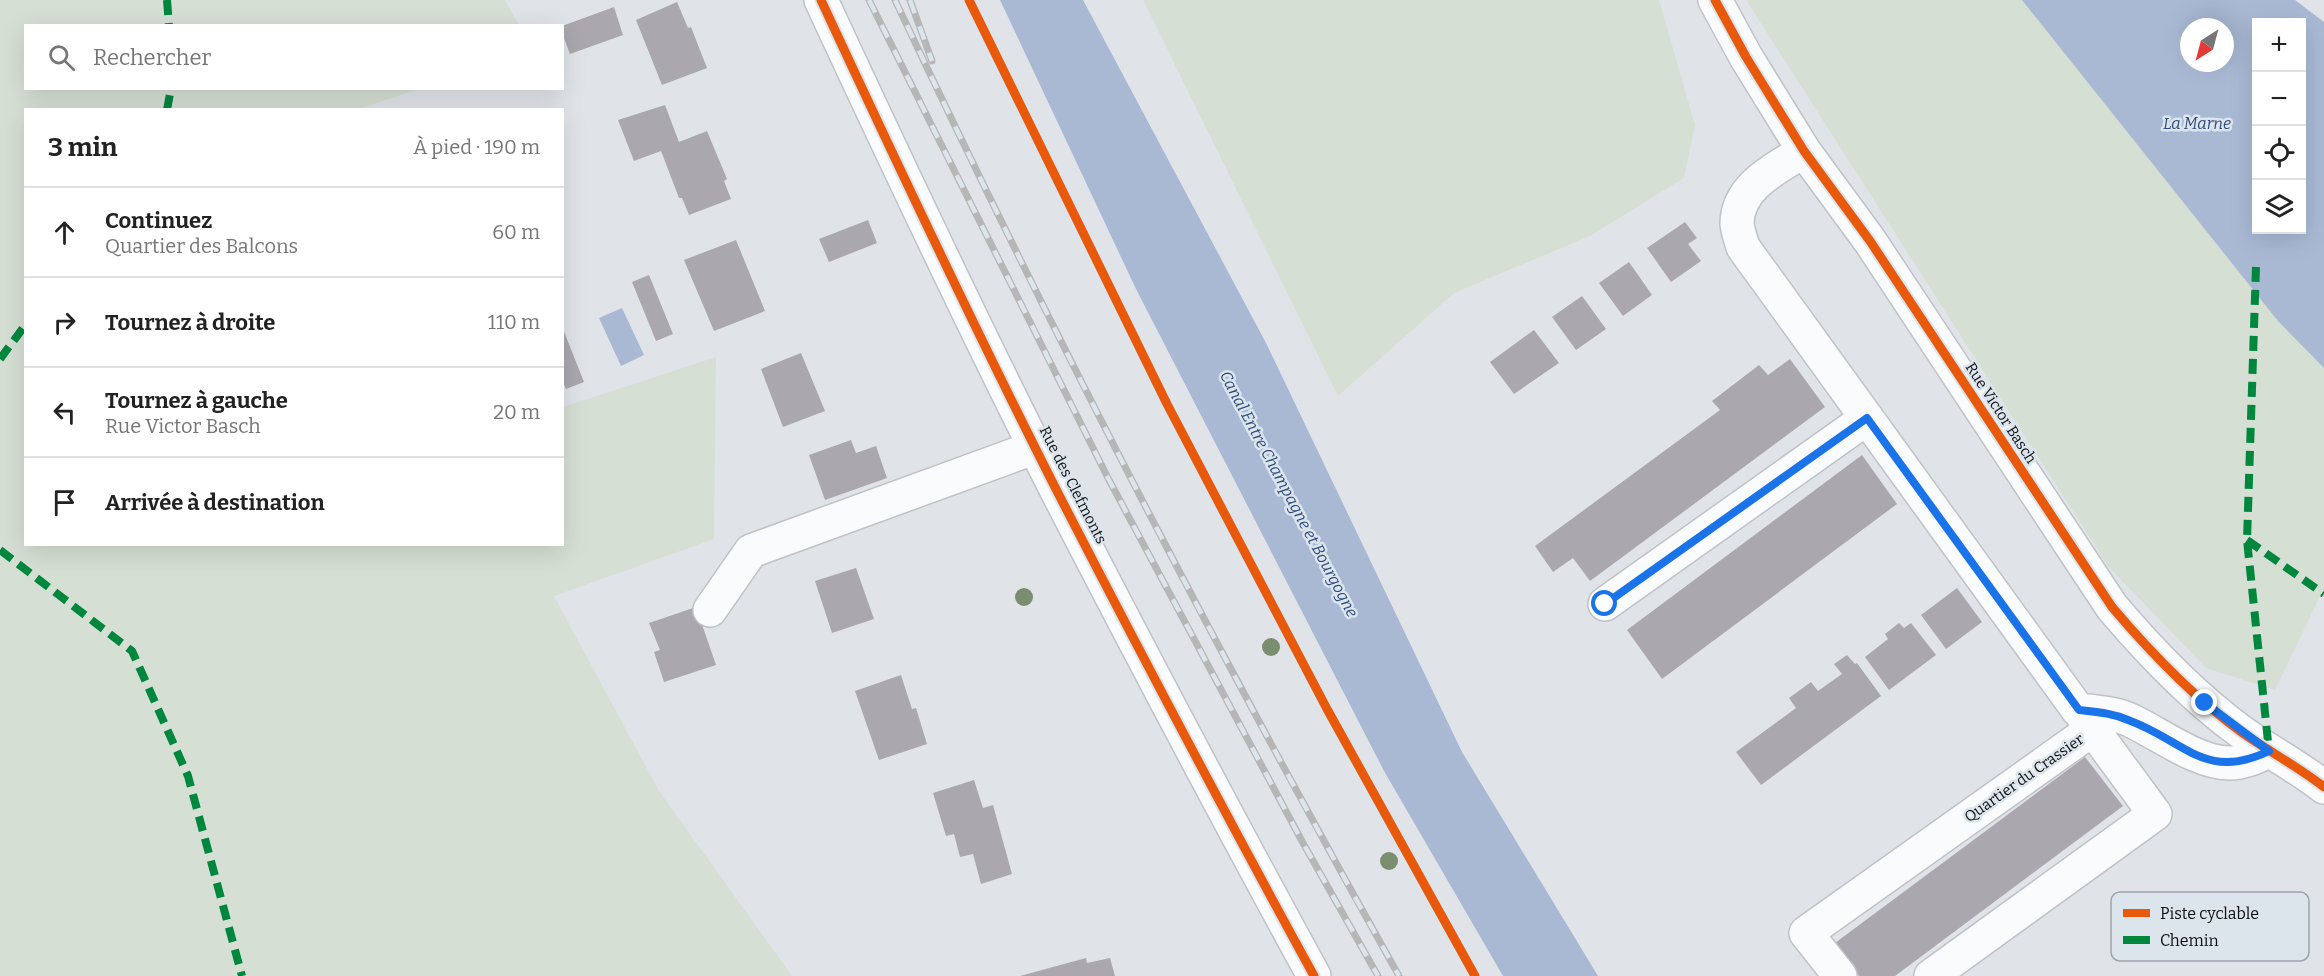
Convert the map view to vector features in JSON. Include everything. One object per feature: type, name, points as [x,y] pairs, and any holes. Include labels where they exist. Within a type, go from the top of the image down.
[{"type":"street","name":"Rue des Clefmonts","points":[[820,0],[1036,447],[1314,976]]},
{"type":"street","name":"Rue Victor Basch","points":[[1715,0],[1746,57],[1804,151],[1870,241],[2112,607],[2144,645],[2205,703],[2269,751],[2299,768],[2324,787]]},
{"type":"street","points":[[1804,151],[1764,176],[1743,198],[1737,224],[1743,248],[2086,719],[2105,712],[2130,720],[2208,760],[2230,763],[2250,760],[2269,751]]},
{"type":"street","points":[[1605,604],[1867,418]]},
{"type":"street","points":[[710,610],[751,551],[1036,447]]},
{"type":"street","name":"Quartier du Crassier","points":[[1840,976],[1806,933],[2086,719],[2155,814],[1931,976]]},
{"type":"shaded area","points":[[0,0],[505,0],[518,24],[24,24],[24,90],[415,90],[363,108],[24,108],[24,546],[564,546],[564,407],[716,357],[714,539],[554,596],[659,791],[792,976],[0,976]]},
{"type":"shaded area","points":[[1143,0],[1659,0],[1695,125],[1684,178],[1590,236],[1454,293],[1338,396]]},
{"type":"shaded area","points":[[1746,0],[2086,0],[2252,225],[2252,234],[2259,234],[2324,316],[2324,588],[2275,690],[2206,668],[2108,566]]},
{"type":"water","name":"Canal Entre Champagne et Bourgogne","points":[[1000,0],[1083,0],[1266,343],[1462,752],[1598,976],[1503,976],[1384,771],[1136,289]]},
{"type":"water","name":"La Marne","points":[[2022,0],[2295,0],[2324,22],[2324,368],[2278,321]]},
{"type":"water","points":[[622,308],[644,355],[621,366],[599,318]]},
{"type":"building","points":[[677,2],[688,28],[691,27],[707,68],[662,85],[636,20]]},
{"type":"building","points":[[614,7],[623,35],[570,54],[564,38],[564,25]]},
{"type":"building","points":[[665,105],[679,142],[707,131],[727,179],[724,181],[731,199],[689,215],[682,198],[679,198],[661,151],[634,161],[618,120]]},
{"type":"building","points":[[868,220],[877,243],[829,262],[819,239]]},
{"type":"building","points":[[1685,222],[1697,238],[1688,244],[1701,261],[1671,282],[1647,248]]},
{"type":"building","points":[[736,240],[765,311],[714,331],[684,260]]},
{"type":"building","points":[[1629,262],[1652,295],[1623,316],[1599,283]]},
{"type":"building","points":[[649,275],[673,334],[656,341],[632,282]]},
{"type":"building","points":[[1582,296],[1606,329],[1576,350],[1552,317]]},
{"type":"building","points":[[1534,330],[1559,363],[1514,394],[1490,362]]},
{"type":"building","points":[[564,332],[584,382],[566,389],[564,384]]},
{"type":"building","points":[[801,353],[825,411],[783,427],[761,369]]},
{"type":"building","points":[[1790,359],[1825,407],[1590,581],[1573,558],[1553,572],[1535,546],[1720,410],[1712,401],[1759,365],[1768,375]]},
{"type":"building","points":[[851,440],[856,453],[876,446],[887,478],[825,500],[809,455]]},
{"type":"building","points":[[1862,455],[1897,504],[1662,679],[1627,630]]},
{"type":"building","points":[[856,568],[874,619],[832,633],[815,581]]},
{"type":"building","points":[[1957,588],[1982,622],[1946,649],[1921,615]]},
{"type":"building","points":[[696,607],[716,665],[664,682],[654,652],[660,650],[649,623]]},
{"type":"building","points":[[1899,623],[1904,628],[1911,623],[1936,655],[1889,690],[1865,657],[1888,639],[1885,634]]},
{"type":"building","points":[[1847,655],[1855,664],[1857,663],[1881,696],[1761,785],[1736,752],[1796,708],[1789,698],[1811,682],[1818,691],[1842,674],[1834,664]]},
{"type":"building","points":[[901,675],[912,709],[916,708],[927,744],[879,760],[855,691]]},
{"type":"building","points":[[2085,757],[2123,806],[1895,976],[1859,976],[1835,943]]},
{"type":"building","points":[[974,780],[983,808],[993,805],[1012,874],[981,884],[973,854],[960,857],[954,834],[946,836],[933,793]]},
{"type":"building","points":[[1086,958],[1087,963],[1110,958],[1115,976],[1020,976]]},
{"type":"railway","points":[[869,0],[1108,478],[1303,843],[1378,976]]},
{"type":"railway","points":[[895,0],[1014,248],[1138,493],[1267,736],[1399,976]]},
{"type":"railway","points":[[910,0],[932,61]]},
{"type":"marked path","points":[[167,0],[169,24]]},
{"type":"marked path","points":[[167,108],[171,90]]},
{"type":"marked path","points":[[2256,267],[2247,540],[2269,751]]},
{"type":"marked path","points":[[0,359],[24,327]]},
{"type":"marked path","points":[[2247,540],[2324,594]]},
{"type":"marked path","points":[[0,550],[132,651],[188,776],[242,976]]},
{"type":"cycle path","points":[[821,0],[938,249],[1059,495],[1314,976]]},
{"type":"cycle path","points":[[969,0],[1167,404],[1327,709],[1475,976]]},
{"type":"cycle path","points":[[1715,0],[1746,57],[1804,151],[1870,241],[2112,607],[2157,657],[2222,718],[2324,787]]},
{"type":"route","points":[[1605,604],[1867,418],[2079,710],[2105,712],[2130,720],[2208,760],[2230,763],[2250,760],[2269,751],[2205,703]]}]
